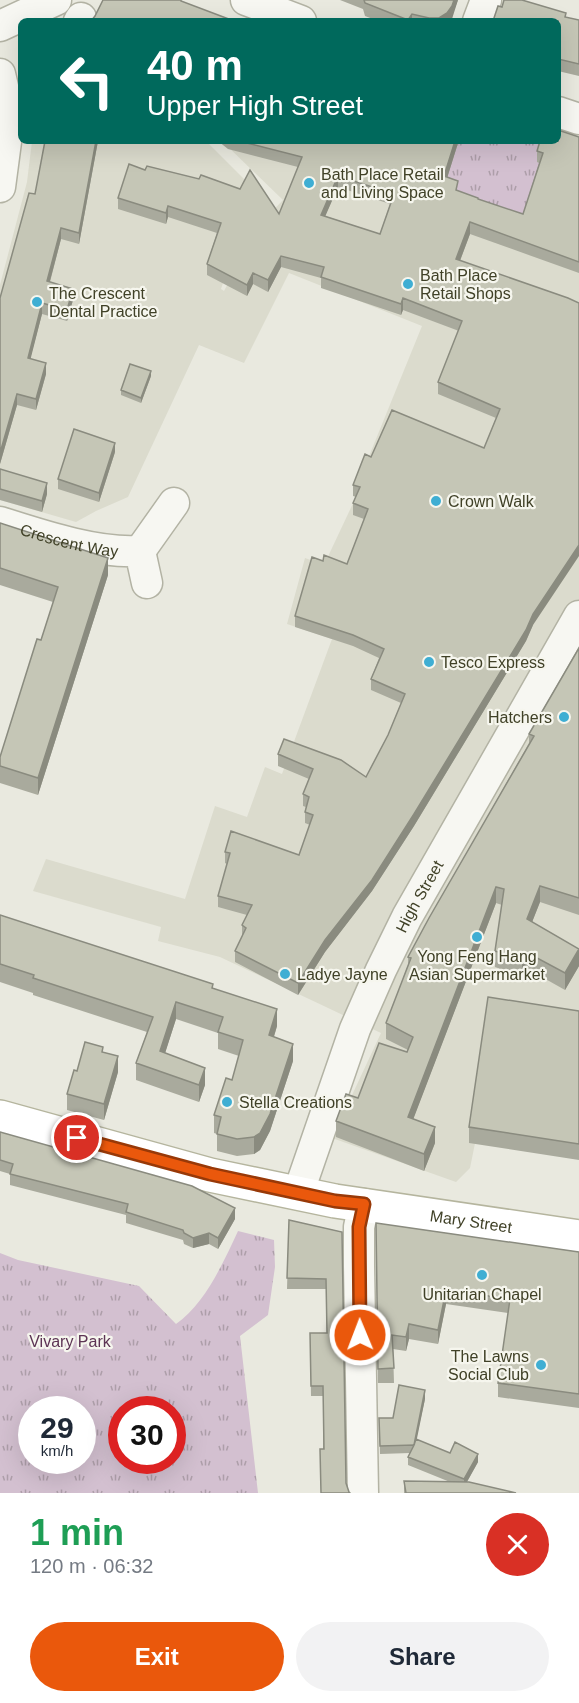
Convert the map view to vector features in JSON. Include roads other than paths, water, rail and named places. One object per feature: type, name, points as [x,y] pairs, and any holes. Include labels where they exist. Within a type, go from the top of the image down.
[{"type":"main road","name":"Mary Street","points":[[0,1117],[210,1174],[298,1194],[579,1237]]},
{"type":"street","points":[[0,26],[56,0]]},
{"type":"street","points":[[246,0],[293,18]]},
{"type":"street","points":[[479,18],[486,0]]},
{"type":"street","points":[[0,187],[9,129],[8,83]]},
{"type":"street","points":[[561,113],[579,118]]},
{"type":"street","name":"Crescent Way","points":[[147,583],[140,551],[174,503]]},
{"type":"street","name":"Crescent Way","points":[[0,522],[100,549],[122,552],[140,551]]},
{"type":"street","name":"High Street","points":[[298,1194],[355,1029],[391,949],[579,616]]},
{"type":"street","points":[[363,1493],[358,1266],[359,1227],[364,1204]]},
{"type":"place","name":"Bath Place Retail and Living Space","points":[[309,183]]},
{"type":"place","name":"Bath Place Retail Shops","points":[[408,284]]},
{"type":"place","name":"The Crescent Dental Practice","points":[[37,302]]},
{"type":"place","name":"Crown Walk","points":[[436,501]]},
{"type":"place","name":"Tesco Express","points":[[429,662]]},
{"type":"place","name":"Hatchers","points":[[564,717]]},
{"type":"place","name":"Yong Feng Hang Asian Supermarket","points":[[477,937]]},
{"type":"place","name":"Ladye Jayne","points":[[285,974]]},
{"type":"place","name":"Stella Creations","points":[[227,1102]]},
{"type":"place","name":"Unitarian Chapel","points":[[482,1275]]},
{"type":"place","name":"The Lawns Social Club","points":[[541,1365]]},
{"type":"park label","name":"Vivary Park","points":[[70,1341]]}]
